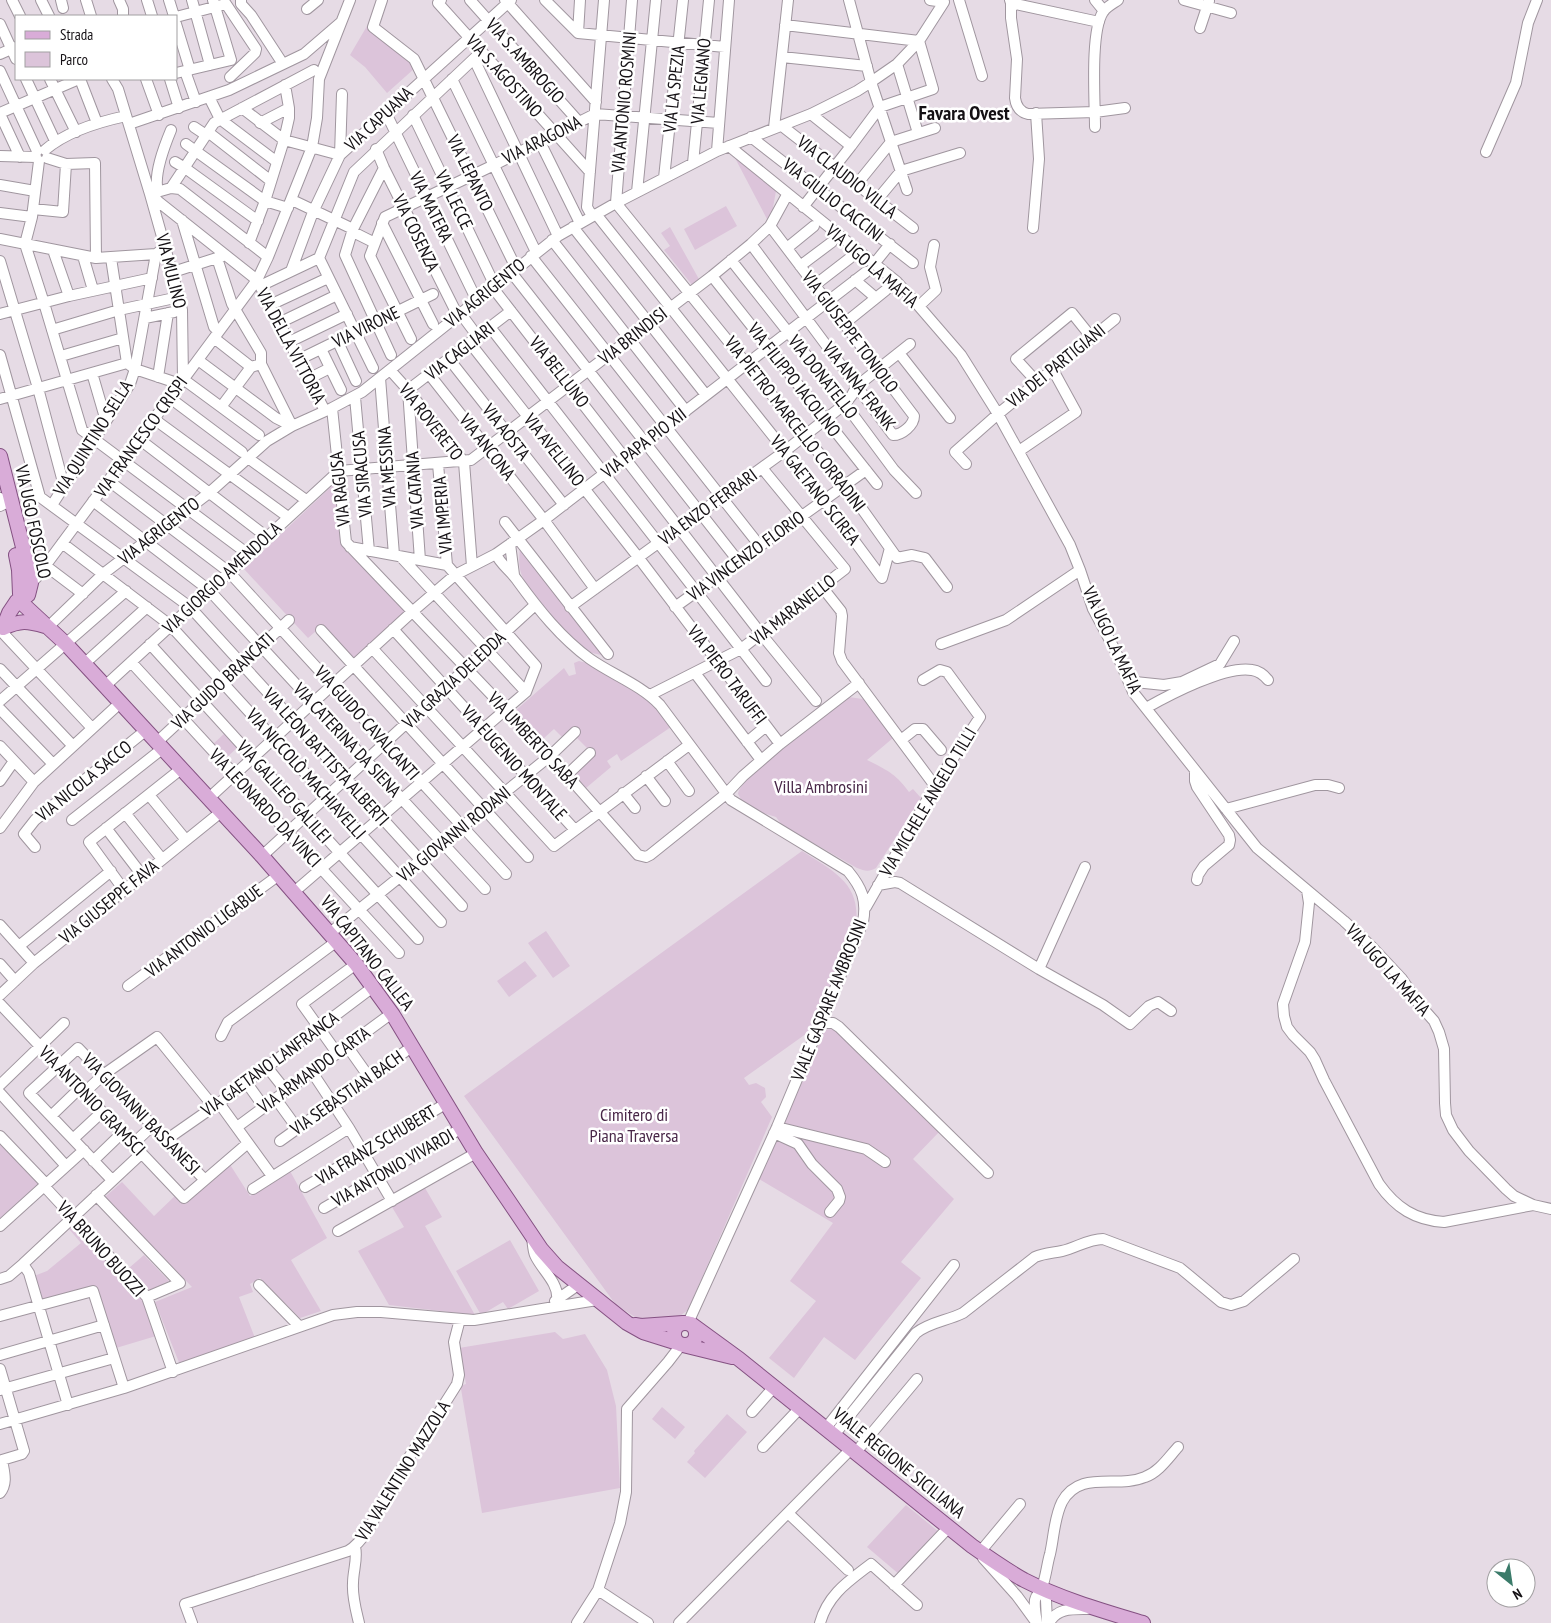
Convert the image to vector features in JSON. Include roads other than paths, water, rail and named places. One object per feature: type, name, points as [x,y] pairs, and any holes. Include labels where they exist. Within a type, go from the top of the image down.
[{"type":"main road","name":"VIA UGO FOSCOLO","points":[[0,456],[26,559],[24,597]]},
{"type":"main road","name":"VIA UGO FOSCOLO","points":[[0,489],[1,502],[18,563],[24,597]]},
{"type":"main road","name":"VIA CAPITANO CALLEA","points":[[24,597],[48,626],[262,856],[356,964],[414,1046],[476,1153],[530,1233],[557,1267],[627,1323],[644,1332],[680,1345],[739,1358]]},
{"type":"main road","points":[[2,630],[9,613],[24,597]]},
{"type":"main road","points":[[2,630],[18,622],[26,621],[48,626]]},
{"type":"main road","points":[[627,1323],[642,1326],[688,1324],[697,1334],[695,1340],[689,1345],[680,1345]]},
{"type":"main road","name":"VIALE REGIONE SICILIANA","points":[[688,1324],[739,1358],[976,1549],[1004,1569],[1042,1588],[1143,1623]]},
{"type":"street","points":[[12,0],[20,15]]},
{"type":"street","points":[[41,0],[48,15]]},
{"type":"street","points":[[86,0],[91,15]]},
{"type":"street","points":[[147,0],[152,15]]},
{"type":"street","points":[[169,0],[174,15]]},
{"type":"street","points":[[192,0],[210,65]]},
{"type":"street","points":[[241,0],[241,4],[251,15],[283,64]]},
{"type":"street","points":[[307,9],[318,0]]},
{"type":"street","name":"VIA FRANCESCO CRISPI","points":[[24,597],[235,309],[258,283],[312,147],[317,118],[316,75],[350,0]]},
{"type":"street","name":"VIA LEPANTO","points":[[382,0],[374,27],[414,59],[514,270],[589,370],[739,562]]},
{"type":"street","name":"VIA S. AMBROGIO","points":[[470,0],[579,122]]},
{"type":"street","points":[[545,0],[578,33],[725,47]]},
{"type":"street","points":[[578,33],[580,0]]},
{"type":"street","points":[[594,215],[587,207],[604,0]]},
{"type":"street","name":"VIA ANTONIO ROSMINI","points":[[616,203],[632,0]]},
{"type":"street","points":[[637,192],[656,0]]},
{"type":"street","name":"VIA LA SPEZIA","points":[[664,178],[683,0]]},
{"type":"street","name":"VIA LEGNANO","points":[[693,163],[709,0]]},
{"type":"street","points":[[717,151],[728,0]]},
{"type":"street","points":[[778,127],[782,57],[788,0]]},
{"type":"street","points":[[849,0],[871,82],[907,190]]},
{"type":"street","name":"VIA AGRIGENTO","points":[[48,626],[103,574],[230,475],[245,455],[292,426],[355,396],[555,238],[616,203],[717,151],[811,114],[857,91],[897,64],[919,41],[944,2],[930,0]]},
{"type":"street","points":[[959,0],[982,76]]},
{"type":"street","points":[[1095,0],[1104,11]]},
{"type":"street","points":[[1095,127],[1095,50],[1099,22],[1104,11],[1118,0]]},
{"type":"street","points":[[1184,0],[1208,3],[1231,13]]},
{"type":"street","points":[[1486,152],[1516,83],[1528,23],[1537,0]]},
{"type":"street","name":"VIA S. AGOSTINO","points":[[439,1],[469,38],[478,55],[557,134],[590,172]]},
{"type":"street","points":[[508,1],[596,102]]},
{"type":"street","name":"VIA CAPUANA","points":[[291,271],[313,212],[340,155],[508,1]]},
{"type":"street","points":[[1099,22],[1011,2],[1011,18],[1017,59],[1016,101],[1023,112],[1028,114],[1095,112],[1125,108]]},
{"type":"street","points":[[1200,28],[1208,3]]},
{"type":"street","points":[[178,16],[214,4],[226,4],[256,49],[255,53],[230,77]]},
{"type":"street","points":[[184,71],[231,60],[214,4]]},
{"type":"street","points":[[248,554],[82,430],[25,244],[41,155],[55,141],[98,122],[159,115],[229,90],[304,54],[342,21]]},
{"type":"street","points":[[0,24],[14,48],[0,54]]},
{"type":"street","points":[[785,25],[919,41],[933,89],[880,107],[803,207]]},
{"type":"street","points":[[178,36],[184,71],[196,102]]},
{"type":"street","points":[[171,188],[214,123],[286,85],[316,75],[304,54]]},
{"type":"street","points":[[171,130],[163,148],[154,193],[160,203],[222,256],[258,283],[319,258],[354,172],[376,149],[478,55],[555,238],[629,339],[686,411]]},
{"type":"street","points":[[782,57],[867,66]]},
{"type":"street","points":[[244,64],[255,77]]},
{"type":"street","points":[[897,64],[918,133]]},
{"type":"street","points":[[0,71],[41,155]]},
{"type":"street","points":[[452,79],[494,165],[533,254],[760,546]]},
{"type":"street","points":[[26,80],[55,141]]},
{"type":"street","points":[[50,80],[76,132]]},
{"type":"street","points":[[20,157],[0,113],[78,80]]},
{"type":"street","points":[[80,80],[98,122]]},
{"type":"street","name":"VIA MULINO","points":[[113,80],[118,89],[127,120],[154,193],[182,310],[182,382]]},
{"type":"street","points":[[118,89],[121,80]]},
{"type":"street","points":[[146,80],[159,115]]},
{"type":"street","points":[[170,80],[179,108]]},
{"type":"street","points":[[248,243],[265,201],[284,140],[289,108],[286,85]]},
{"type":"street","points":[[242,108],[284,140],[340,155],[342,94]]},
{"type":"street","points":[[209,97],[220,119],[277,162]]},
{"type":"street","points":[[260,123],[289,108]]},
{"type":"street","name":"VIA MATERA","points":[[386,113],[477,301]]},
{"type":"street","points":[[1033,228],[1039,159],[1036,113]]},
{"type":"street","name":"VIA ARAGONA","points":[[382,223],[385,217],[595,114],[719,123]]},
{"type":"street","points":[[811,114],[851,146]]},
{"type":"street","name":"VIA LECCE","points":[[413,115],[494,287]]},
{"type":"street","points":[[194,127],[207,134],[271,181]]},
{"type":"street","name":"VIA CLAUDIO VILLA","points":[[778,127],[835,167],[913,228]]},
{"type":"street","points":[[857,184],[891,142],[935,128]]},
{"type":"street","name":"VIA GIULIO CACCINI","points":[[751,137],[914,263]]},
{"type":"street","points":[[540,142],[577,225],[650,324],[706,395]]},
{"type":"street","points":[[186,144],[265,201],[290,205],[313,212],[353,229],[355,233],[375,243]]},
{"type":"street","name":"VIA UGO LA MAFIA","points":[[729,146],[897,282],[961,355],[998,414],[1070,546],[1093,609],[1115,650],[1130,684],[1146,708],[1257,848],[1374,948],[1434,1021],[1444,1048],[1445,1108],[1453,1130],[1506,1189],[1519,1198],[1533,1204]]},
{"type":"street","name":"VIA COSENZA","points":[[376,149],[404,208],[459,315],[474,340]]},
{"type":"street","points":[[877,200],[901,171],[960,153]]},
{"type":"street","points":[[0,156],[41,155],[66,164],[95,163],[96,258]]},
{"type":"street","points":[[175,162],[258,220]]},
{"type":"street","points":[[0,213],[63,212],[66,164]]},
{"type":"street","points":[[384,168],[353,229],[344,254],[391,356]]},
{"type":"street","points":[[0,185],[35,191]]},
{"type":"street","points":[[154,193],[171,188],[180,189],[268,257]]},
{"type":"street","name":"VIA BRINDISI","points":[[464,462],[471,460],[610,355],[751,244],[770,226],[788,195]]},
{"type":"street","name":"VIA PIETRO MARCELLO CORRADINI","points":[[616,203],[846,485],[897,558],[912,555],[926,558],[947,587]]},
{"type":"street","name":"VIA GAETANO SCIREA","points":[[594,215],[824,500],[882,578],[890,548]]},
{"type":"street","points":[[182,220],[216,335],[256,366],[235,388],[221,407]]},
{"type":"street","points":[[382,223],[370,256],[411,339]]},
{"type":"street","points":[[382,223],[433,324]]},
{"type":"street","name":"VIA GIUSEPPE TONIOLO","points":[[770,226],[914,416]]},
{"type":"street","points":[[787,248],[814,226]]},
{"type":"street","points":[[0,239],[96,258],[156,254],[166,249]]},
{"type":"street","points":[[800,266],[832,242]]},
{"type":"street","name":"VIA ANNA FRANK","points":[[751,244],[893,435],[898,435],[912,424],[914,416]]},
{"type":"street","points":[[874,264],[890,244]]},
{"type":"street","points":[[919,306],[936,290],[930,267],[934,245]]},
{"type":"street","points":[[53,250],[69,296]]},
{"type":"street","name":"VIA QUINTINO SELLA","points":[[52,505],[130,384],[131,366],[145,318],[156,254]]},
{"type":"street","points":[[83,256],[93,290]]},
{"type":"street","points":[[172,272],[222,256]]},
{"type":"street","name":"VIA DELLA VITTORIA","points":[[222,256],[232,304],[261,353],[256,366],[292,426]]},
{"type":"street","points":[[111,258],[123,338],[131,366]]},
{"type":"street","points":[[319,258],[373,368]]},
{"type":"street","points":[[815,285],[850,258]]},
{"type":"street","name":"VIA DONATELLO","points":[[731,260],[845,404],[894,470],[916,493]]},
{"type":"street","points":[[0,261],[38,388],[64,486]]},
{"type":"street","name":"VIA PAPA PIO XII","points":[[209,798],[372,648],[455,575],[498,552],[544,520],[866,272]]},
{"type":"street","name":"VIA FILIPPO IACOLINO","points":[[712,276],[876,484]]},
{"type":"street","points":[[0,314],[93,290],[152,278]]},
{"type":"street","points":[[270,305],[328,278]]},
{"type":"street","points":[[855,280],[876,298]]},
{"type":"street","name":"VIA DELLA VITTORIA","points":[[258,283],[308,379],[328,410]]},
{"type":"street","name":"VIA BELLUNO","points":[[494,287],[762,635],[816,701]]},
{"type":"street","points":[[844,323],[886,290]]},
{"type":"street","name":"VIA VIRONE","points":[[298,360],[433,294]]},
{"type":"street","points":[[279,323],[337,295]]},
{"type":"street","points":[[52,330],[119,310],[179,297]]},
{"type":"street","points":[[145,318],[182,310]]},
{"type":"street","name":"VIA CAGLIARI","points":[[408,390],[511,311]]},
{"type":"street","points":[[158,377],[168,313]]},
{"type":"street","points":[[1037,382],[1016,359],[1072,313],[1092,338]]},
{"type":"street","points":[[289,342],[347,314]]},
{"type":"street","name":"VIA DEI PARTIGIANI","points":[[966,464],[955,452],[998,414],[1115,319]]},
{"type":"street","points":[[490,328],[766,680]]},
{"type":"street","points":[[60,356],[123,338]]},
{"type":"street","name":"VIA AVELLINO","points":[[474,340],[528,417],[638,557]]},
{"type":"street","points":[[338,342],[356,381]]},
{"type":"street","name":"VIA ENZO FERRARI","points":[[570,607],[785,451],[845,404],[857,386],[910,344]]},
{"type":"street","points":[[321,350],[341,390]]},
{"type":"street","points":[[899,352],[950,418]]},
{"type":"street","name":"VIA LEON BATTISTA ALBERTI","points":[[0,355],[40,497],[190,607],[462,906]]},
{"type":"street","name":"VIA AOSTA","points":[[449,359],[564,504]]},
{"type":"street","points":[[198,360],[276,418],[292,426]]},
{"type":"street","points":[[0,399],[92,373],[131,366],[158,377],[182,382],[221,407],[259,435]]},
{"type":"street","points":[[308,379],[330,368]]},
{"type":"street","name":"VIA ROVERETO","points":[[390,370],[464,462],[476,564]]},
{"type":"street","points":[[1018,451],[1076,412],[1053,370]]},
{"type":"street","points":[[92,373],[106,421]]},
{"type":"street","name":"VIA ANCONA","points":[[429,374],[544,520],[594,589]]},
{"type":"street","name":"VIA MESSINA","points":[[380,378],[387,467],[398,556]]},
{"type":"street","name":"VIA CATANIA","points":[[408,390],[420,560]]},
{"type":"street","name":"VIA SIRACUSA","points":[[355,396],[369,551]]},
{"type":"street","points":[[170,398],[306,500]]},
{"type":"street","name":"VIA RAGUSA","points":[[328,410],[339,471],[346,542],[350,547],[447,565]]},
{"type":"street","points":[[154,419],[288,518]]},
{"type":"street","points":[[139,439],[267,537]]},
{"type":"street","points":[[339,471],[464,462]]},
{"type":"street","name":"VIA IMPERIA","points":[[438,464],[447,565]]},
{"type":"street","name":"VIA MARANELLO","points":[[650,695],[742,650],[845,569],[762,468]]},
{"type":"street","name":"VIA VINCENZO FLORIO","points":[[675,607],[866,470]]},
{"type":"street","name":"VIA GIORGIO AMENDOLA","points":[[105,686],[339,471]]},
{"type":"street","name":"VIA GUIDO CAVALCANTI","points":[[108,481],[229,572],[506,874]]},
{"type":"street","name":"VIA CATERINA DA SIENA","points":[[93,501],[209,590],[485,889]]},
{"type":"street","points":[[505,522],[514,542],[608,654]]},
{"type":"street","name":"VIALE GASPARE AMBROSINI","points":[[514,542],[510,554],[514,576]]},
{"type":"street","name":"VIA NICCOLÒ MACHIAVELLI","points":[[62,543],[170,625],[442,922]]},
{"type":"street","name":"VIA UMBERTO SABA","points":[[350,547],[550,756],[638,855],[646,857],[726,794]]},
{"type":"street","name":"VIALE GASPARE AMBROSINI","points":[[498,552],[535,605],[568,640],[590,658],[650,695],[660,705],[731,800],[848,871],[860,888],[866,908],[863,922],[776,1130],[688,1324]]},
{"type":"street","points":[[398,556],[526,692]]},
{"type":"street","name":"VIA PIERO TARUFFI","points":[[638,557],[780,744]]},
{"type":"street","points":[[26,559],[36,565],[46,566],[83,594]]},
{"type":"street","name":"VIALE GASPARE AMBROSINI","points":[[476,564],[491,564],[514,576]]},
{"type":"street","points":[[294,892],[526,692],[536,666],[447,565]]},
{"type":"street","points":[[941,644],[1006,620],[1080,570]]},
{"type":"street","points":[[822,588],[841,611],[840,652],[846,667],[935,786]]},
{"type":"street","points":[[0,702],[36,668],[126,591]]},
{"type":"street","name":"VIA GRAZIA DELEDDA","points":[[262,856],[535,605]]},
{"type":"street","points":[[84,664],[147,607]]},
{"type":"street","name":"VIA GUIDO BRANCATI","points":[[72,820],[159,746],[201,700],[289,620]]},
{"type":"street","name":"VIA EUGENIO MONTALE","points":[[393,629],[575,830]]},
{"type":"street","points":[[2,630],[92,728]]},
{"type":"street","points":[[321,630],[528,857]]},
{"type":"street","points":[[1130,684],[1135,682],[1164,685],[1182,682],[1220,664],[1234,642]]},
{"type":"street","name":"VIA GALILEO GALILEI","points":[[150,644],[418,939]]},
{"type":"street","points":[[372,648],[554,846],[690,744]]},
{"type":"street","name":"VIA LEONARDO DA VINCI","points":[[131,662],[399,953]]},
{"type":"street","points":[[0,669],[73,746]]},
{"type":"street","points":[[1146,708],[1173,694],[1228,671],[1237,669],[1252,670],[1260,672],[1268,680]]},
{"type":"street","name":"VIA MICHELE ANGELO TILLI","points":[[866,908],[935,786],[980,717],[947,672],[940,670],[923,680]]},
{"type":"street","points":[[695,673],[761,760]]},
{"type":"street","points":[[726,794],[780,744],[859,684]]},
{"type":"street","points":[[0,828],[34,782],[120,703]]},
{"type":"street","points":[[0,708],[53,764]]},
{"type":"street","points":[[747,742],[766,726]]},
{"type":"street","points":[[901,740],[915,729],[923,728],[941,750]]},
{"type":"street","name":"VIA NICOLA SACCO","points":[[35,847],[24,834],[35,820],[145,731]]},
{"type":"street","name":"VIA GIOVANNI RODANI","points":[[221,1036],[228,1022],[334,937],[359,910],[526,776],[575,732]]},
{"type":"street","points":[[0,746],[34,782]]},
{"type":"street","points":[[567,775],[590,753]]},
{"type":"street","points":[[0,781],[14,761]]},
{"type":"street","points":[[667,761],[689,791]]},
{"type":"street","points":[[124,890],[89,842],[181,769]]},
{"type":"street","points":[[1195,770],[1198,787],[1229,835],[1230,840],[1228,845],[1200,871],[1197,880]]},
{"type":"street","points":[[646,776],[665,801]]},
{"type":"street","points":[[1226,809],[1316,784],[1339,788]]},
{"type":"street","points":[[623,793],[635,808]]},
{"type":"street","points":[[149,794],[186,840]]},
{"type":"street","name":"VIA GIUSEPPE FAVA","points":[[0,995],[34,963],[221,812]]},
{"type":"street","points":[[125,813],[162,859]]},
{"type":"street","points":[[106,828],[142,875]]},
{"type":"street","points":[[1039,968],[1085,867]]},
{"type":"street","points":[[19,946],[111,871]]},
{"type":"street","name":"VIA ANTONIO LIGABUE","points":[[128,986],[279,875]]},
{"type":"street","points":[[878,885],[900,883],[1103,1005],[1130,1024],[1149,1006],[1158,1002],[1171,1011]]},
{"type":"street","points":[[1307,890],[1309,903],[1305,942],[1283,1004],[1284,1016],[1287,1027],[1315,1060],[1379,1184],[1398,1206],[1408,1213],[1435,1221],[1444,1222],[1533,1204],[1551,1209]]},
{"type":"street","points":[[0,925],[34,963]]},
{"type":"street","points":[[0,964],[15,981]]},
{"type":"street","points":[[337,1053],[302,1004],[356,964]]},
{"type":"street","name":"VIA GAETANO LANFRANCA","points":[[166,1140],[374,987]]},
{"type":"street","name":"VIA ANTONIO GRAMSCI","points":[[0,1004],[184,1198],[204,1180]]},
{"type":"street","name":"VIA ARMANDO CARTA","points":[[236,1127],[392,1013]]},
{"type":"street","points":[[0,1085],[64,1023]]},
{"type":"street","points":[[821,1023],[833,1023],[838,1027],[988,1173]]},
{"type":"street","points":[[51,1116],[103,1075],[158,1037],[236,1127],[272,1176]]},
{"type":"street","points":[[347,1046],[369,1077]]},
{"type":"street","name":"VIA SEBASTIAN BACH","points":[[280,1141],[414,1046]]},
{"type":"street","name":"VIA GIOVANNI BASSANESI","points":[[58,1066],[78,1048],[204,1180]]},
{"type":"street","points":[[58,1066],[29,1093],[112,1180]]},
{"type":"street","points":[[267,1067],[286,1091]]},
{"type":"street","points":[[312,1072],[333,1102],[392,1201]]},
{"type":"street","points":[[246,1082],[264,1107]]},
{"type":"street","points":[[0,1093],[66,1166]]},
{"type":"street","points":[[276,1099],[297,1128]]},
{"type":"street","name":"VIA FRANZ SCHUBERT","points":[[305,1187],[447,1103]]},
{"type":"street","points":[[72,1138],[102,1112]]},
{"type":"street","points":[[133,1144],[152,1126]]},
{"type":"street","points":[[253,1189],[349,1128]]},
{"type":"street","name":"VIA ANTONIO VIVARDI","points":[[324,1208],[462,1128]]},
{"type":"street","points":[[776,1130],[866,1149],[885,1162]]},
{"type":"street","points":[[776,1130],[798,1144],[812,1164],[837,1189],[840,1197],[839,1201],[830,1212]]},
{"type":"street","points":[[93,1161],[122,1133]]},
{"type":"street","name":"VIA BRUNO BUOZZI","points":[[0,1136],[146,1297],[173,1372]]},
{"type":"street","points":[[204,1180],[248,1143]]},
{"type":"street","points":[[0,1226],[84,1150]]},
{"type":"street","points":[[0,1279],[9,1276],[23,1264],[142,1153]]},
{"type":"street","points":[[338,1232],[476,1153]]},
{"type":"street","points":[[96,1195],[180,1283],[146,1297]]},
{"type":"street","points":[[530,1233],[535,1255],[562,1301]]},
{"type":"street","points":[[830,1432],[916,1333],[930,1324],[963,1313],[1035,1257],[1042,1254],[1061,1251],[1088,1241],[1103,1239],[1180,1268],[1221,1302],[1231,1305],[1244,1301],[1294,1259]]},
{"type":"street","points":[[23,1264],[29,1272],[68,1405]]},
{"type":"street","points":[[830,1432],[954,1265]]},
{"type":"street","points":[[259,1285],[299,1326]]},
{"type":"street","points":[[0,1424],[173,1372],[333,1315],[370,1311],[480,1320],[547,1308],[576,1292],[578,1285]]},
{"type":"street","points":[[0,1316],[93,1290],[124,1388]]},
{"type":"street","points":[[562,1301],[597,1300]]},
{"type":"street","name":"VIA VALENTINO MAZZOLA","points":[[192,1623],[185,1604],[348,1551],[355,1547],[365,1535],[393,1482],[457,1384],[459,1374],[454,1342],[460,1319]]},
{"type":"street","points":[[0,1355],[104,1325]]},
{"type":"street","points":[[577,1623],[598,1590],[624,1507],[628,1409],[680,1345]]},
{"type":"street","points":[[3,1389],[114,1358]]},
{"type":"street","points":[[0,1369],[3,1389],[24,1451],[22,1454],[2,1460],[6,1482],[0,1493]]},
{"type":"street","points":[[680,1623],[853,1450],[917,1380]]},
{"type":"street","points":[[752,1412],[774,1387]]},
{"type":"street","points":[[763,1447],[800,1408]]},
{"type":"street","points":[[1048,1623],[1046,1600],[1042,1588],[1057,1515],[1069,1492],[1090,1481],[1126,1482],[1147,1476],[1158,1468],[1178,1447]]},
{"type":"street","points":[[1020,1504],[976,1549],[1037,1623]]},
{"type":"street","points":[[788,1513],[848,1570]]},
{"type":"street","points":[[894,1585],[949,1527]]},
{"type":"street","points":[[355,1547],[357,1553],[352,1586],[353,1601],[359,1623]]},
{"type":"street","points":[[820,1623],[824,1608],[829,1602],[845,1584],[871,1564],[917,1606]]},
{"type":"street","points":[[1037,1623],[1034,1601],[1036,1594],[1042,1588]]},
{"type":"street","points":[[598,1590],[648,1623]]},
{"type":"street","points":[[1048,1623],[1055,1614],[1063,1610],[1101,1610]]},
{"type":"district","name":"Favara Ovest","points":[[964,113]]},
{"type":"park label","name":"Villa Ambrosini","points":[[821,787]]},
{"type":"park label","name":"Cimitero di Piana Traversa","points":[[634,1125]]}]
